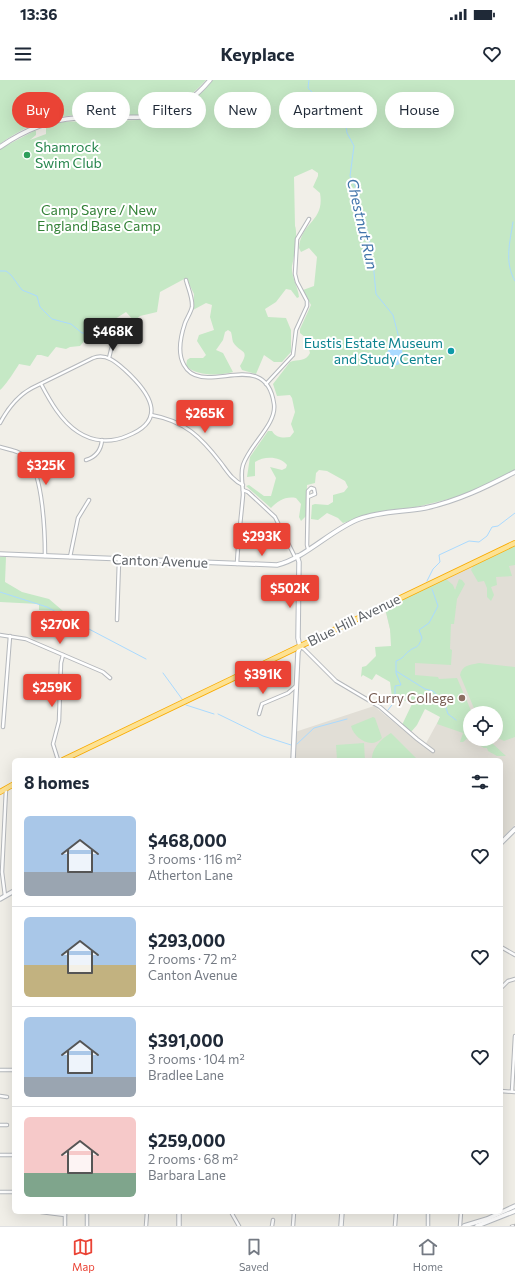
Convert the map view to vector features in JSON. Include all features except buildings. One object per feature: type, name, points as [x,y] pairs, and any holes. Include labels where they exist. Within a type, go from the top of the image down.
[{"type":"highway","name":"Blue Hill Avenue","points":[[67,758],[515,543]]},
{"type":"highway","points":[[0,792],[12,785]]},
{"type":"main road","points":[[0,147],[35,128],[64,119],[88,117],[139,118],[164,114],[190,100],[210,80]]},
{"type":"main road","name":"Canton Avenue","points":[[0,554],[119,560],[275,565],[295,557],[359,519],[375,515],[419,509],[446,502],[480,490],[515,472]]},
{"type":"main road","points":[[293,758],[295,695],[298,652],[300,646],[298,638],[299,562],[295,557]]},
{"type":"main road","points":[[503,841],[515,829]]},
{"type":"main road","points":[[0,899],[12,892]]},
{"type":"main road","points":[[503,1212],[515,1206]]},
{"type":"main road","points":[[464,1226],[515,1211]]},
{"type":"main road","points":[[179,1214],[179,1226]]},
{"type":"main road","points":[[341,1226],[342,1214]]},
{"type":"main road","points":[[478,1226],[495,1216]]},
{"type":"street","points":[[266,384],[293,356],[296,330],[307,308],[307,303],[297,282],[295,271],[297,239],[309,219]]},
{"type":"street","points":[[186,280],[192,306],[184,328],[181,342],[182,360],[185,367],[194,374],[202,376],[251,375],[266,384],[273,398],[274,416],[246,457],[242,469],[243,490],[236,564]]},
{"type":"street","points":[[109,358],[112,346]]},
{"type":"street","points":[[0,422],[7,410],[18,398],[41,384],[95,357],[103,356],[109,358],[125,370],[142,387],[149,402],[152,415],[147,426],[139,432],[119,439],[102,440],[83,435],[69,425],[60,414],[41,384]]},
{"type":"street","points":[[152,415],[175,421],[191,430],[213,453],[233,478],[243,485]]},
{"type":"street","points":[[86,460],[97,454],[102,440]]},
{"type":"street","points":[[0,447],[23,454],[33,466],[45,517],[45,556]]},
{"type":"street","points":[[308,497],[316,492],[314,489],[310,489],[308,497],[308,549]]},
{"type":"street","points":[[243,490],[273,515],[295,557]]},
{"type":"street","points":[[70,557],[78,518],[89,500]]},
{"type":"street","points":[[117,620],[119,560]]},
{"type":"street","points":[[0,635],[26,639],[103,672],[110,678]]},
{"type":"street","points":[[3,727],[10,636]]},
{"type":"street","points":[[300,646],[336,680],[380,707],[417,740],[433,751]]},
{"type":"street","points":[[57,758],[53,744],[59,721],[61,663],[63,655]]},
{"type":"street","points":[[259,714],[263,703],[286,694],[296,686]]},
{"type":"street","points":[[286,694],[295,695]]},
{"type":"street","points":[[5,896],[2,872],[6,789]]},
{"type":"street","points":[[503,947],[515,955]]},
{"type":"street","points":[[503,986],[508,981],[515,979]]},
{"type":"street","points":[[503,1091],[513,1092],[515,1036]]},
{"type":"street","points":[[0,1070],[12,1070]]},
{"type":"street","points":[[0,1096],[7,1097]]},
{"type":"street","points":[[0,1125],[7,1125]]},
{"type":"street","points":[[0,1155],[12,1156]]},
{"type":"street","points":[[0,1192],[12,1192]]},
{"type":"street","points":[[65,1214],[65,1226]]},
{"type":"street","points":[[86,1226],[87,1214]]},
{"type":"street","points":[[146,1226],[147,1214]]},
{"type":"street","points":[[232,1214],[239,1226]]},
{"type":"street","points":[[293,1226],[294,1214]]},
{"type":"street","points":[[395,1226],[396,1214]]},
{"type":"street","points":[[428,1214],[428,1226]]},
{"type":"street","points":[[460,1226],[461,1214]]},
{"type":"street","points":[[272,1226],[273,1220]]},
{"type":"shaded area","name":"Curry College","points":[[515,546],[515,825],[503,837],[503,758],[294,758],[295,732],[374,706],[424,747],[442,714],[401,676],[385,608]]},
{"type":"green space","points":[[0,80],[206,80],[193,92],[138,92],[138,115],[130,115],[130,92],[72,92],[72,116],[64,116],[64,92],[12,92],[12,128],[28,128],[0,144]]},
{"type":"green space","name":"Camp Sayre / New England Base Camp","points":[[213,80],[515,80],[515,470],[486,486],[453,498],[416,507],[383,511],[343,523],[338,518],[327,513],[318,520],[311,519],[312,505],[328,505],[333,502],[333,495],[344,492],[348,487],[345,481],[327,471],[319,470],[316,473],[315,483],[307,485],[306,516],[301,521],[299,517],[301,504],[296,498],[282,500],[271,508],[246,486],[249,485],[264,496],[271,496],[276,478],[270,467],[282,470],[286,468],[287,465],[280,460],[272,458],[259,460],[255,462],[255,476],[247,477],[250,457],[268,431],[272,431],[276,435],[282,437],[290,437],[294,432],[291,424],[295,412],[292,398],[290,395],[277,396],[273,384],[290,362],[304,359],[310,353],[306,338],[300,333],[300,329],[311,305],[303,290],[314,286],[317,257],[309,248],[301,252],[299,248],[304,232],[316,216],[321,203],[320,193],[313,187],[318,173],[312,169],[294,177],[296,234],[292,270],[299,297],[297,298],[291,290],[286,289],[276,302],[265,309],[268,317],[286,318],[291,330],[291,352],[282,362],[274,362],[264,355],[256,374],[242,370],[240,366],[245,356],[233,342],[231,332],[228,330],[225,332],[223,340],[216,350],[223,353],[233,372],[208,374],[196,372],[186,366],[187,360],[190,358],[203,358],[206,355],[197,341],[199,335],[214,330],[210,317],[212,305],[206,303],[193,310],[194,294],[186,278],[160,292],[157,312],[140,316],[134,321],[126,312],[115,319],[103,320],[98,324],[98,333],[87,338],[80,346],[66,349],[56,347],[48,357],[37,355],[30,366],[19,364],[0,390],[0,149],[34,131],[36,131],[36,135],[30,140],[46,134],[46,128],[64,128],[64,123],[72,122],[72,128],[130,128],[130,120],[138,120],[138,128],[206,128],[206,92],[202,92]]},
{"type":"green space","points":[[515,546],[515,565],[509,566],[512,576],[496,577],[497,585],[491,587],[494,595],[491,601],[487,597],[487,588],[484,581],[478,582],[471,570],[473,566]]},
{"type":"green space","points":[[0,557],[6,557],[5,582],[22,592],[49,599],[63,611],[39,610],[39,604],[0,602]]},
{"type":"green space","points":[[446,579],[453,585],[455,590],[459,579],[465,584],[457,599],[454,624],[451,624],[451,665],[415,663],[415,675],[438,677],[439,679],[457,678],[469,706],[463,706],[463,733],[437,724],[440,717],[425,709],[417,725],[411,732],[402,725],[412,704],[399,698],[396,700],[392,697],[390,682],[376,674],[372,680],[363,675],[361,677],[362,667],[366,666],[376,656],[375,647],[391,646],[390,629],[385,608]]},
{"type":"green space","points":[[479,663],[515,667],[515,737],[503,740],[503,706],[473,706],[460,675],[465,667]]},
{"type":"green space","points":[[373,717],[375,718],[382,738],[373,743],[368,743],[356,735],[351,726]]},
{"type":"green space","points":[[391,733],[416,758],[372,758],[375,748]]},
{"type":"green space","points":[[463,733],[463,742],[460,742]]},
{"type":"green space","points":[[364,743],[365,758],[337,758],[336,745]]},
{"type":"green space","points":[[481,746],[495,746],[506,756],[497,756],[488,751],[487,748]]},
{"type":"water","points":[[399,345],[402,348],[403,360],[398,365],[392,365],[386,361],[386,354],[390,347]]},
{"type":"waterway","name":"Chestnut Run","points":[[309,80],[308,88],[323,103],[344,111],[347,133],[354,146],[350,176],[357,190],[372,251],[376,294],[393,315],[400,342],[399,346]]},
{"type":"waterway","points":[[513,222],[509,244],[509,259],[515,281]]},
{"type":"waterway","points":[[0,271],[6,271],[11,275],[22,290],[37,296],[40,307],[52,319],[71,324],[82,333],[88,333]]},
{"type":"waterway","points":[[427,581],[433,569],[440,562],[439,555],[469,541],[479,542],[487,536],[492,527],[498,526],[515,513]]},
{"type":"waterway","points":[[388,710],[395,701],[395,686],[401,685],[396,673],[396,661],[418,646],[422,638],[419,630],[429,623],[438,606],[432,589]]},
{"type":"waterway","points":[[0,592],[47,607],[146,659]]},
{"type":"waterway","points":[[396,671],[425,689],[433,691],[444,702],[448,714],[456,720]]},
{"type":"waterway","points":[[163,673],[182,699]]},
{"type":"waterway","points":[[186,705],[214,714]]},
{"type":"waterway","points":[[218,714],[263,736],[291,745]]},
{"type":"waterway","points":[[297,744],[314,728],[347,719]]},
{"type":"railway","points":[[511,1226],[515,1225]]},
{"type":"place","name":"Shamrock Swim Club","points":[[27,155]]},
{"type":"place","name":"Eustis Estate Museum and Study Center","points":[[451,351]]},
{"type":"place","name":"Curry College","points":[[462,698]]}]
